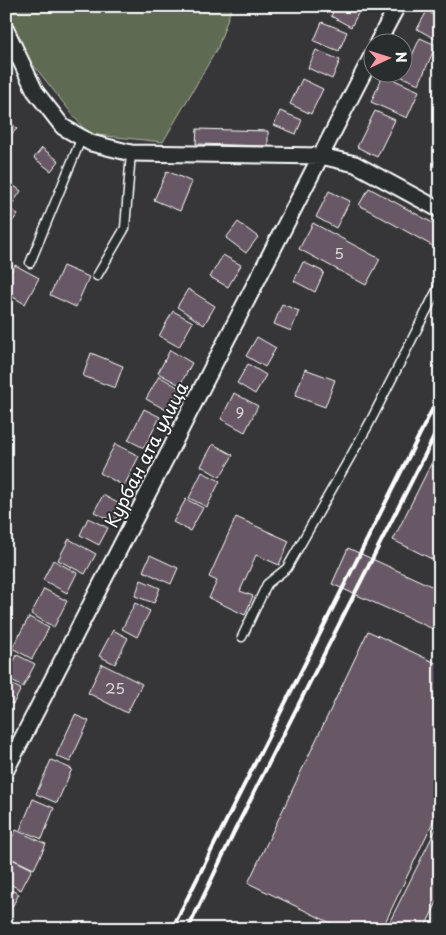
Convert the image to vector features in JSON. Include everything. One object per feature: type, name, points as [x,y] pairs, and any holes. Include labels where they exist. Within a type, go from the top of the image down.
[{"type":"street","points":[[383,32],[397,6]]},
{"type":"street","points":[[6,30],[35,91],[63,127],[91,143],[131,153],[320,156],[355,164],[440,210]]},
{"type":"street","name":"Курбан ата улица","points":[[6,770],[364,71]]},
{"type":"lane","points":[[30,263],[82,137]]},
{"type":"lane","points":[[97,276],[125,228],[131,153]]},
{"type":"lane","points":[[242,636],[267,584],[287,568],[364,433],[440,284]]},
{"type":"green space","points":[[6,6],[232,6],[218,47],[163,142],[88,134],[27,57],[6,22]]},
{"type":"building","points":[[336,6],[362,6],[351,27],[331,16]]},
{"type":"building","points":[[427,11],[440,19],[439,41],[417,29]]},
{"type":"building","points":[[322,22],[347,32],[339,51],[314,41]]},
{"type":"building","points":[[420,38],[436,45],[419,84],[414,82],[414,51]]},
{"type":"building","points":[[316,50],[340,60],[332,79],[308,68]]},
{"type":"building","points":[[302,79],[323,89],[311,114],[290,104]]},
{"type":"building","points":[[380,82],[399,82],[419,91],[407,118],[371,102]]},
{"type":"building","points":[[280,111],[302,120],[296,134],[274,125]]},
{"type":"building","points":[[375,111],[395,120],[377,157],[357,147]]},
{"type":"building","points":[[6,116],[17,129],[6,139]]},
{"type":"building","points":[[197,129],[268,131],[268,146],[196,144]]},
{"type":"building","points":[[42,148],[59,161],[51,171],[34,158]]},
{"type":"building","points":[[440,151],[440,169],[433,165]]},
{"type":"building","points":[[167,171],[192,182],[180,211],[154,200]]},
{"type":"building","points":[[6,180],[21,191],[13,203],[6,198]]},
{"type":"building","points":[[369,188],[440,227],[440,250],[359,205]]},
{"type":"building","points":[[329,191],[350,201],[336,228],[316,217]]},
{"type":"building","points":[[7,207],[18,214],[6,230],[6,209]]},
{"type":"building","points":[[238,222],[258,237],[246,253],[226,238]]},
{"type":"building","points":[[313,223],[380,259],[366,285],[299,249]]},
{"type":"building","points":[[223,255],[241,265],[228,287],[210,277]]},
{"type":"building","points":[[303,262],[324,272],[315,292],[294,281]]},
{"type":"building","points":[[15,265],[39,278],[25,304],[6,293],[6,281]]},
{"type":"building","points":[[63,266],[89,277],[76,307],[50,295]]},
{"type":"building","points":[[188,289],[215,306],[204,325],[177,307]]},
{"type":"building","points":[[282,304],[299,311],[291,331],[274,324]]},
{"type":"building","points":[[173,311],[193,322],[179,347],[159,336]]},
{"type":"building","points":[[257,337],[276,348],[265,367],[246,356]]},
{"type":"building","points":[[170,350],[192,363],[180,385],[158,373]]},
{"type":"building","points":[[91,353],[123,366],[115,388],[83,376]]},
{"type":"building","points":[[248,364],[266,375],[255,394],[237,383]]},
{"type":"building","points":[[305,369],[335,380],[325,407],[295,396]]},
{"type":"building","points":[[159,376],[181,389],[168,411],[146,399]]},
{"type":"building","points":[[234,393],[258,406],[245,432],[221,419]]},
{"type":"building","points":[[144,409],[160,417],[144,448],[128,440]]},
{"type":"building","points":[[115,444],[139,456],[124,486],[100,473]]},
{"type":"building","points":[[213,444],[233,455],[220,477],[201,466]]},
{"type":"building","points":[[440,446],[440,563],[393,540]]},
{"type":"building","points":[[202,472],[220,481],[207,507],[189,498]]},
{"type":"building","points":[[103,495],[123,506],[114,522],[94,512]]},
{"type":"building","points":[[186,499],[203,508],[190,531],[173,522]]},
{"type":"building","points":[[236,517],[289,541],[279,565],[256,555],[240,591],[253,596],[245,615],[209,598],[217,581],[209,577]]},
{"type":"building","points":[[88,518],[108,528],[99,545],[80,535]]},
{"type":"building","points":[[69,539],[96,554],[85,574],[58,560]]},
{"type":"building","points":[[348,548],[440,590],[440,632],[332,584]]},
{"type":"building","points":[[150,555],[178,568],[171,584],[143,571]]},
{"type":"building","points":[[53,560],[77,573],[67,593],[43,580]]},
{"type":"building","points":[[141,580],[160,588],[154,603],[135,596]]},
{"type":"building","points":[[44,589],[67,601],[54,627],[31,614]]},
{"type":"building","points":[[135,603],[150,611],[137,637],[122,629]]},
{"type":"building","points":[[29,617],[49,628],[32,659],[12,648]]},
{"type":"building","points":[[113,630],[128,638],[115,664],[99,656]]},
{"type":"building","points":[[368,631],[440,665],[440,807],[382,929],[343,929],[248,883]]},
{"type":"building","points":[[17,655],[35,664],[23,687],[6,678]]},
{"type":"building","points":[[102,664],[142,684],[127,713],[88,693]]},
{"type":"building","points":[[6,682],[21,689],[13,704],[6,701]]},
{"type":"building","points":[[75,715],[89,721],[70,762],[56,756]]},
{"type":"building","points":[[51,760],[72,769],[57,803],[36,794]]},
{"type":"building","points":[[33,799],[54,808],[42,839],[20,830]]},
{"type":"building","points":[[440,821],[440,896],[424,929],[386,929]]},
{"type":"building","points":[[16,830],[46,844],[34,869],[6,856],[6,850]]},
{"type":"building","points":[[6,856],[32,869],[21,890],[6,882]]},
{"type":"building","points":[[6,887],[19,894],[12,907],[6,905]]},
{"type":"railway","points":[[172,929],[440,394]]},
{"type":"railway","points":[[188,929],[234,832],[440,425]]}]
